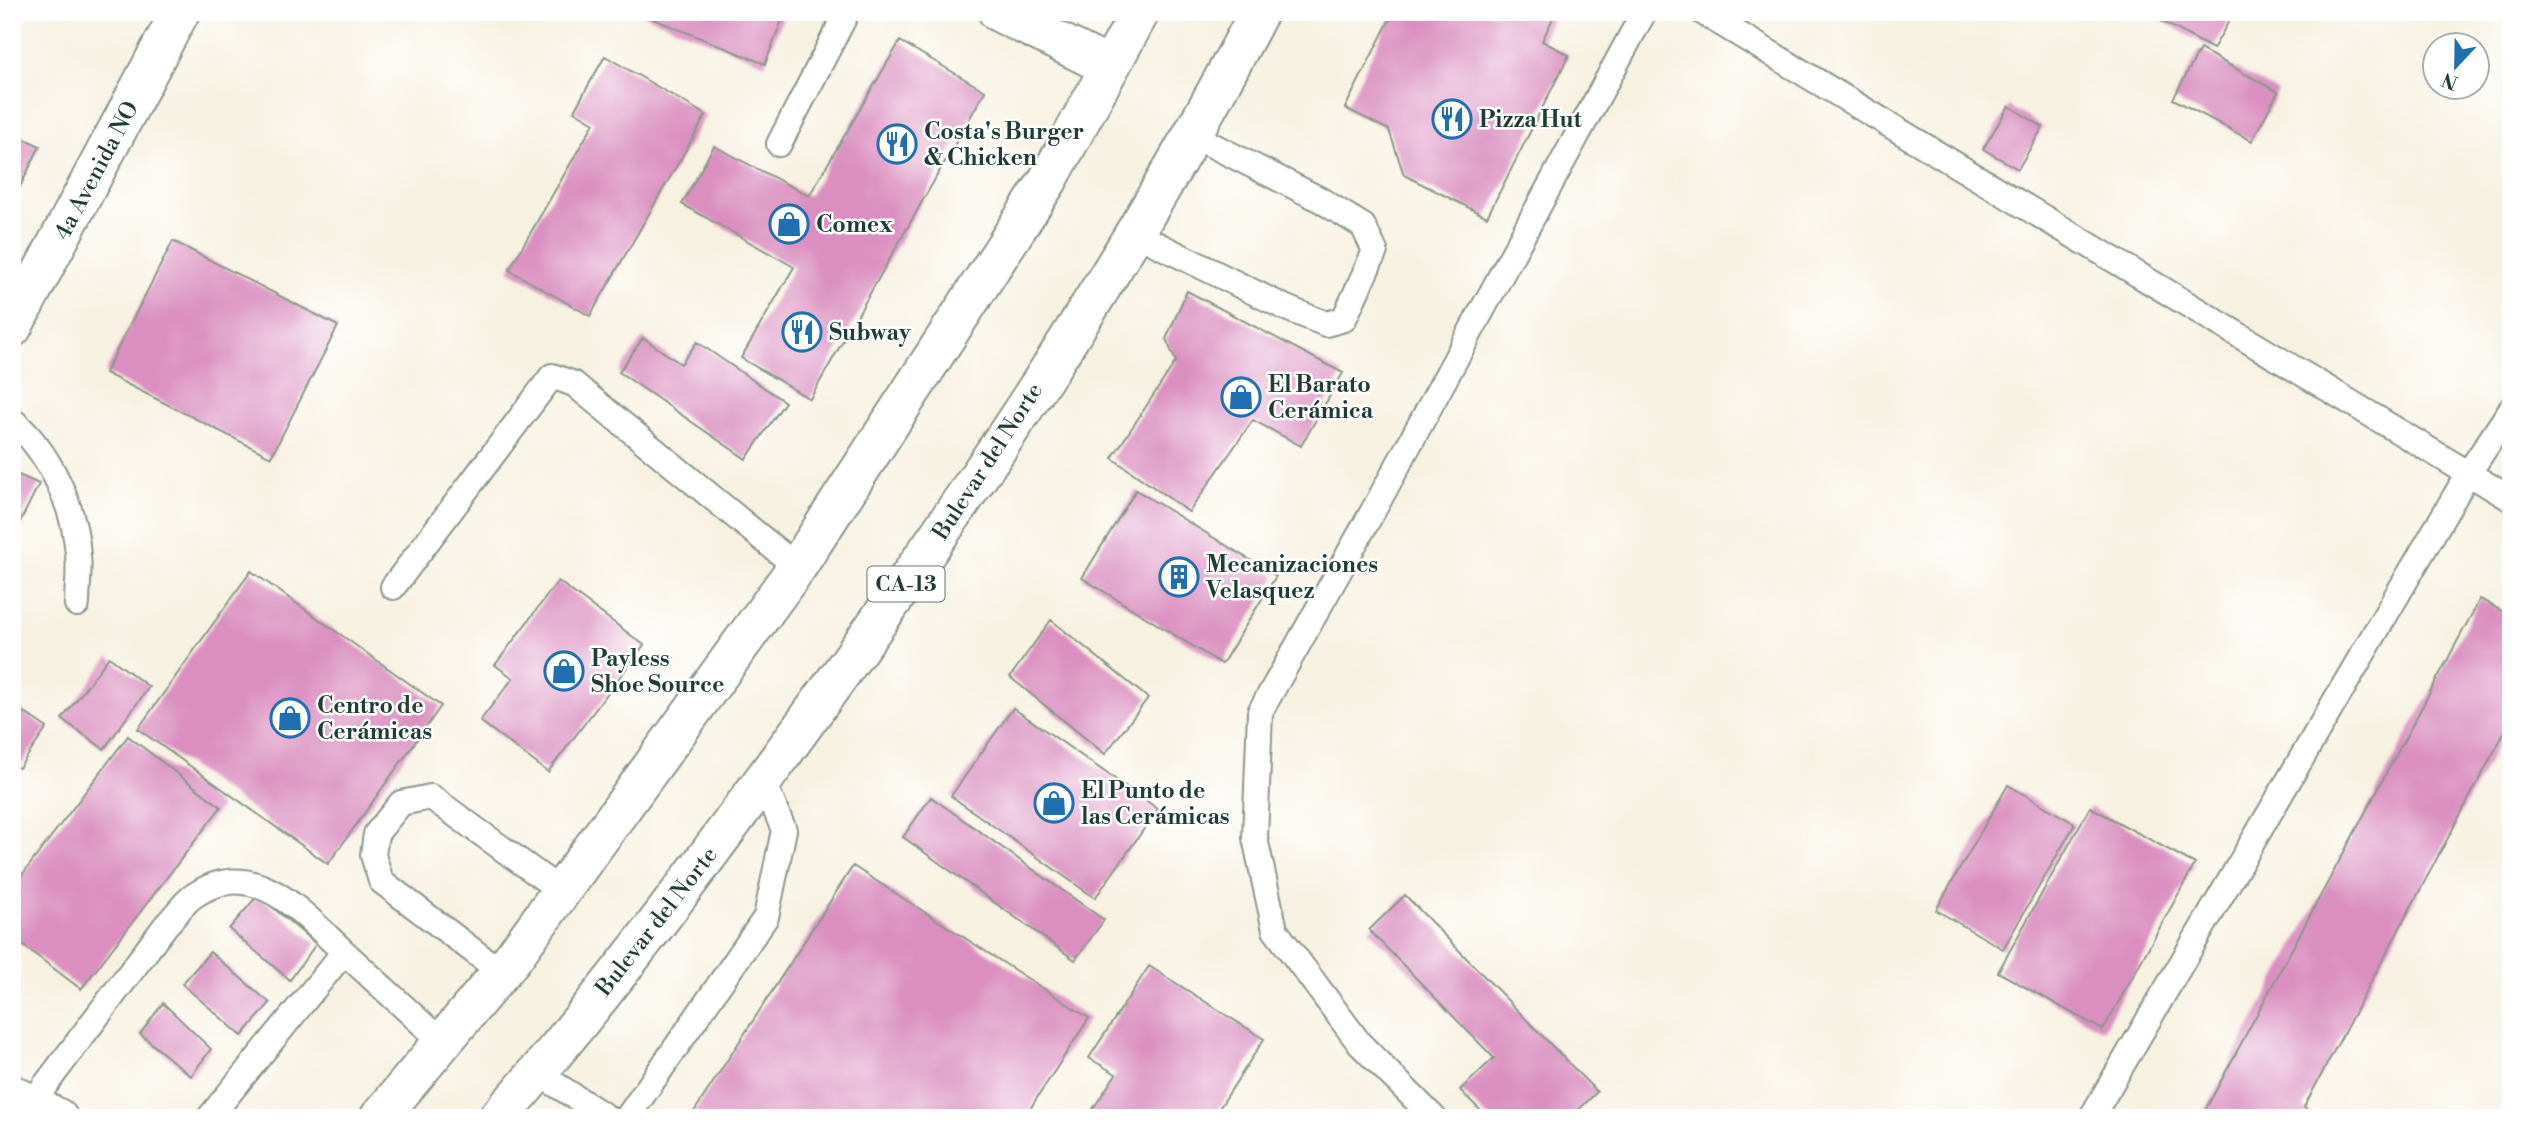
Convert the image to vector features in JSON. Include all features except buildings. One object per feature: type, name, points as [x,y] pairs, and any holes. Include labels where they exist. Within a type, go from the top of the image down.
[{"type":"main road","name":"4a Avenida NO","points":[[12,328],[180,12]]},
{"type":"main road","points":[[998,12],[1110,67]]},
{"type":"main road","points":[[379,1118],[501,972],[797,567],[1048,180],[1140,12]]},
{"type":"main road","name":"Bulevar del Norte","points":[[507,1115],[536,1072],[668,911],[891,606],[1136,234],[1194,136],[1259,12]]},
{"type":"lane","points":[[779,144],[847,12]]},
{"type":"lane","points":[[1434,1118],[1360,1044],[1275,930],[1255,838],[1259,712],[1378,502],[1644,12]]},
{"type":"lane","points":[[1702,12],[2511,499]]},
{"type":"lane","points":[[1136,234],[1286,308],[1326,324],[1344,319],[1375,251],[1363,226],[1319,199],[1194,136]]},
{"type":"lane","points":[[393,587],[552,376],[574,384],[797,567]]},
{"type":"lane","points":[[2091,1118],[2468,474],[2511,409]]},
{"type":"lane","points":[[12,420],[47,461],[68,506],[78,554],[77,604]]},
{"type":"lane","points":[[626,1118],[766,916],[784,830],[763,781]]},
{"type":"lane","points":[[501,972],[381,881],[373,855],[376,834],[401,803],[430,797],[561,891]]},
{"type":"lane","points":[[34,1105],[166,925],[191,898],[215,883],[249,881],[286,899],[442,1042]]},
{"type":"lane","points":[[209,1118],[344,952]]},
{"type":"lane","points":[[536,1072],[608,1118]]},
{"type":"place","name":"Pizza Hut","points":[[1452,119]]},
{"type":"place","name":"Costa's Burger & Chicken","points":[[897,144]]},
{"type":"place","name":"Comex","points":[[789,224]]},
{"type":"place","name":"Subway","points":[[802,332]]},
{"type":"place","name":"El Barato Cerámica","points":[[1241,397]]},
{"type":"place","name":"Mecanizaciones Velasquez","points":[[1179,577]]},
{"type":"place","name":"Payless Shoe Source","points":[[564,671]]},
{"type":"place","name":"Centro de Cerámicas","points":[[290,718]]},
{"type":"place","name":"El Punto de las Cerámicas","points":[[1054,803]]}]
